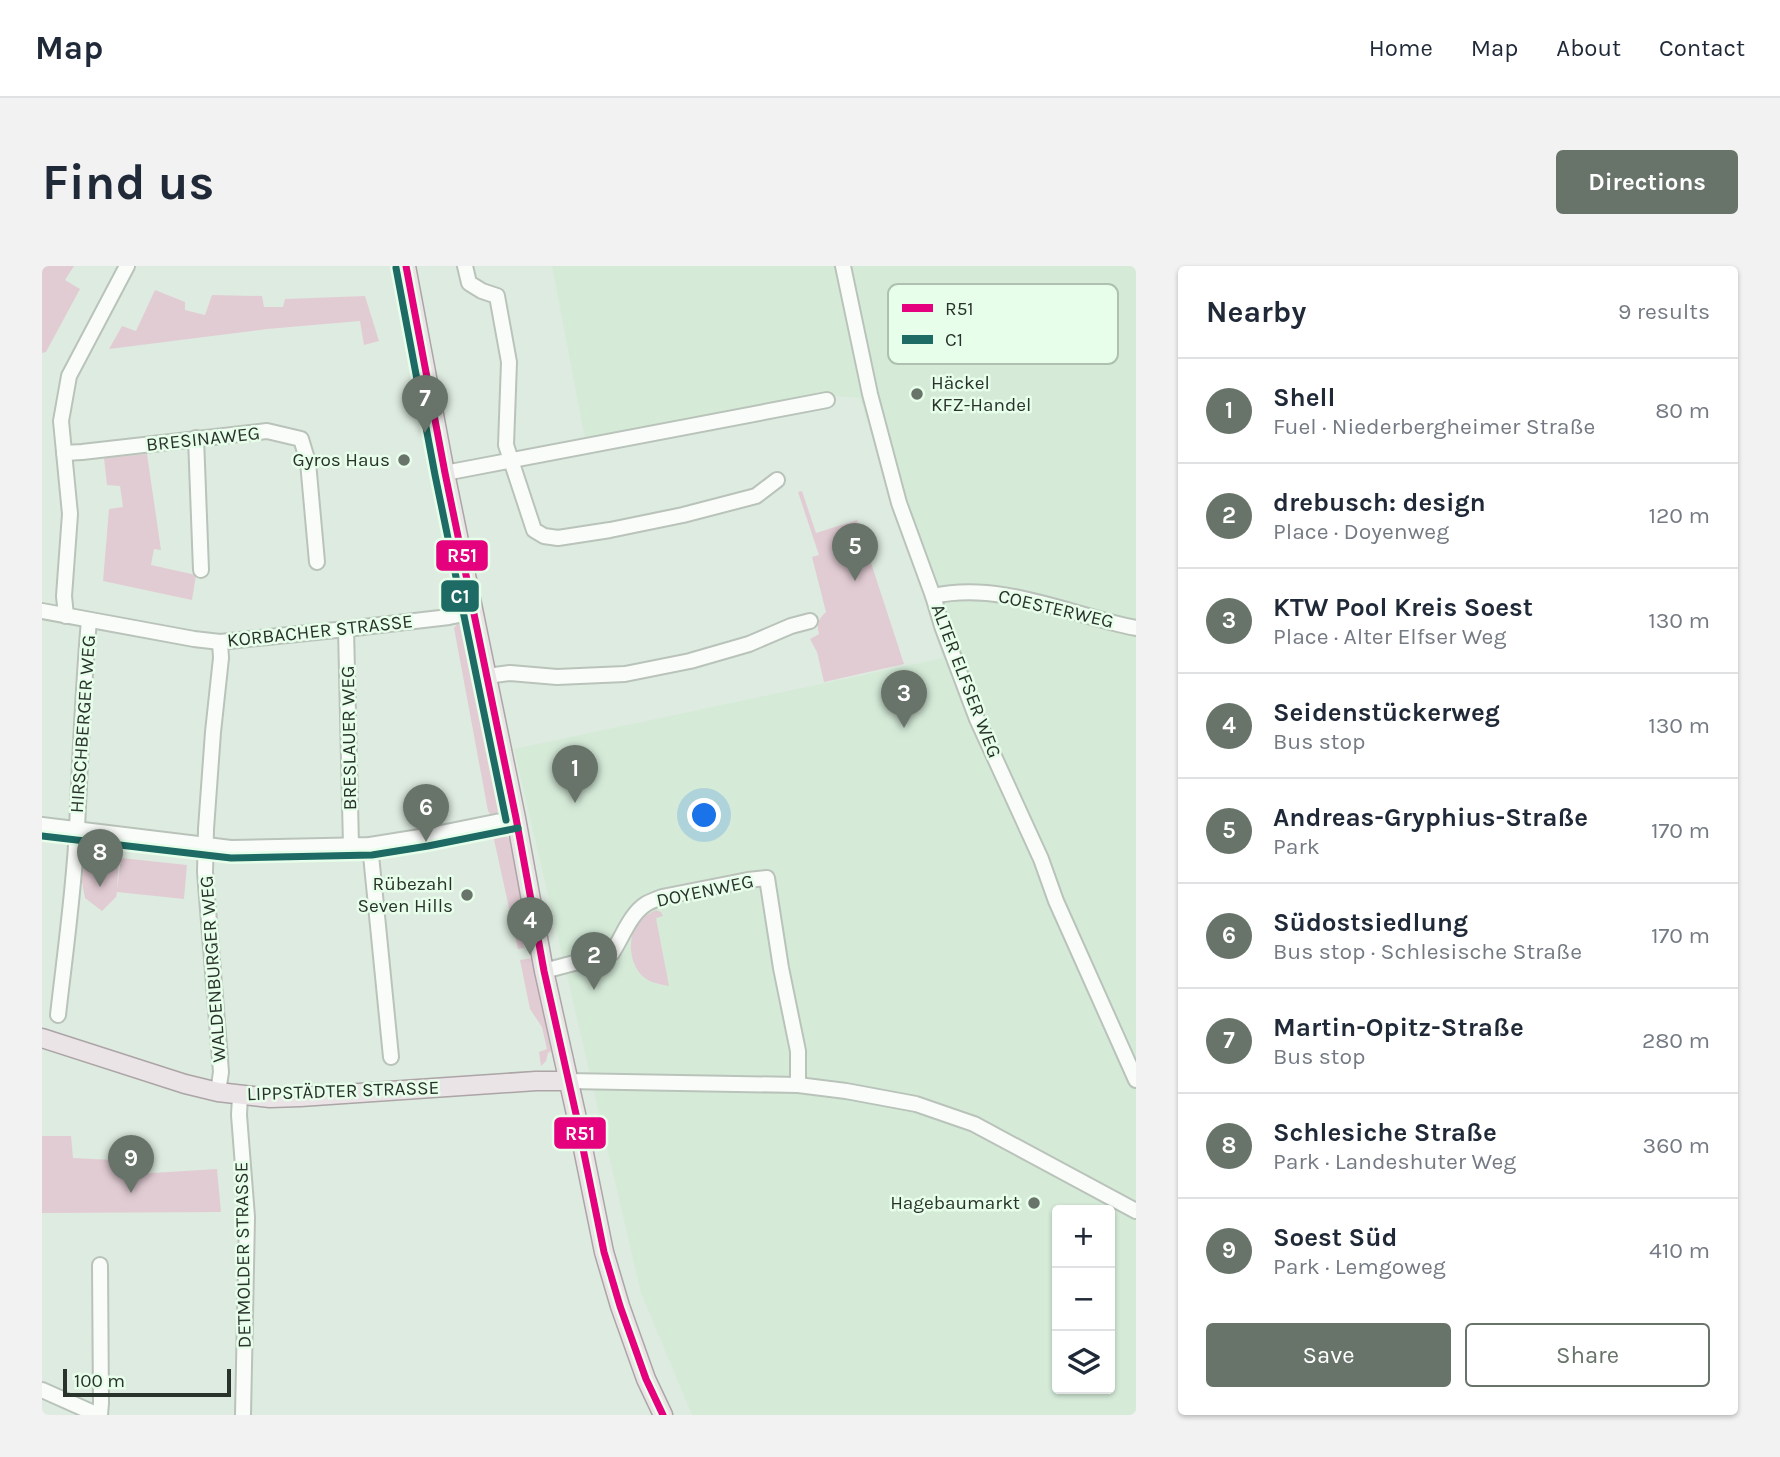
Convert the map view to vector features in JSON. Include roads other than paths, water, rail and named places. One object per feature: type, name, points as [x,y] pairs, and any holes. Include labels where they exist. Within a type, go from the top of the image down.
[{"type":"main road","points":[[406,266],[544,971],[604,1252],[646,1378],[663,1415]]},
{"type":"main road","name":"LIPPSTÄDTER STRASSE","points":[[42,1038],[186,1084],[240,1096],[300,1097],[536,1081],[568,1082]]},
{"type":"street","points":[[66,616],[64,596],[70,514],[61,421],[69,376],[127,266]]},
{"type":"street","points":[[465,266],[469,284],[497,296],[509,362],[506,445],[534,530],[544,536],[558,538],[610,530],[756,496],[777,480]]},
{"type":"street","name":"ALTER ELFSER WEG","points":[[843,266],[870,394],[899,503],[942,626],[977,719],[1041,859],[1056,901],[1136,1080]]},
{"type":"street","points":[[445,473],[827,400]]},
{"type":"street","name":"BRESINAWEG","points":[[64,453],[267,431],[300,439],[308,462],[317,562]]},
{"type":"street","points":[[196,438],[201,570]]},
{"type":"street","name":"COESTERWEG","points":[[933,596],[952,592],[1003,594],[1136,628]]},
{"type":"street","name":"KORBACHER STRASSE","points":[[42,611],[220,642],[474,612]]},
{"type":"street","name":"HIRSCHBERGER WEG","points":[[58,1015],[77,829],[81,717],[89,620]]},
{"type":"street","points":[[488,676],[510,673],[557,677],[625,674],[690,662],[810,621]]},
{"type":"street","name":"BRESLAUER WEG","points":[[346,629],[351,846]]},
{"type":"street","name":"WALDENBURGER WEG","points":[[218,1093],[221,1072],[205,872],[220,642]]},
{"type":"street","points":[[42,825],[231,848],[370,845],[516,818]]},
{"type":"street","points":[[370,845],[391,1058]]},
{"type":"street","name":"DOYENWEG","points":[[544,971],[612,953],[629,924],[642,908],[653,901],[767,878],[798,1051],[798,1085]]},
{"type":"street","points":[[568,1082],[798,1085],[916,1104],[974,1124],[1136,1211]]},
{"type":"street","name":"DETMOLDER STRASSE","points":[[240,1096],[247,1217],[243,1415]]},
{"type":"street","points":[[42,1390],[99,1415],[100,1265]]},
{"type":"place","name":"Häckel KFZ-Handel","points":[[917,394]]},
{"type":"place","name":"Martin-Opitz-Straße","points":[[425,433]]},
{"type":"place","name":"Gyros Haus","points":[[404,460]]},
{"type":"place","name":"Andreas-Gryphius-Straße","points":[[855,581]]},
{"type":"place","name":"KTW Pool Kreis Soest","points":[[904,728]]},
{"type":"place","name":"Shell","points":[[575,803]]},
{"type":"place","name":"Südostsiedlung","points":[[426,842]]},
{"type":"place","name":"Schlesiche Straße","points":[[100,887]]},
{"type":"place","name":"Rübezahl Seven Hills","points":[[467,895]]},
{"type":"place","name":"Seidenstückerweg","points":[[530,955]]},
{"type":"place","name":"drebusch: design","points":[[594,990]]},
{"type":"place","name":"Soest Süd","points":[[131,1193]]},
{"type":"place","name":"Hagebaumarkt","points":[[1034,1203]]}]
